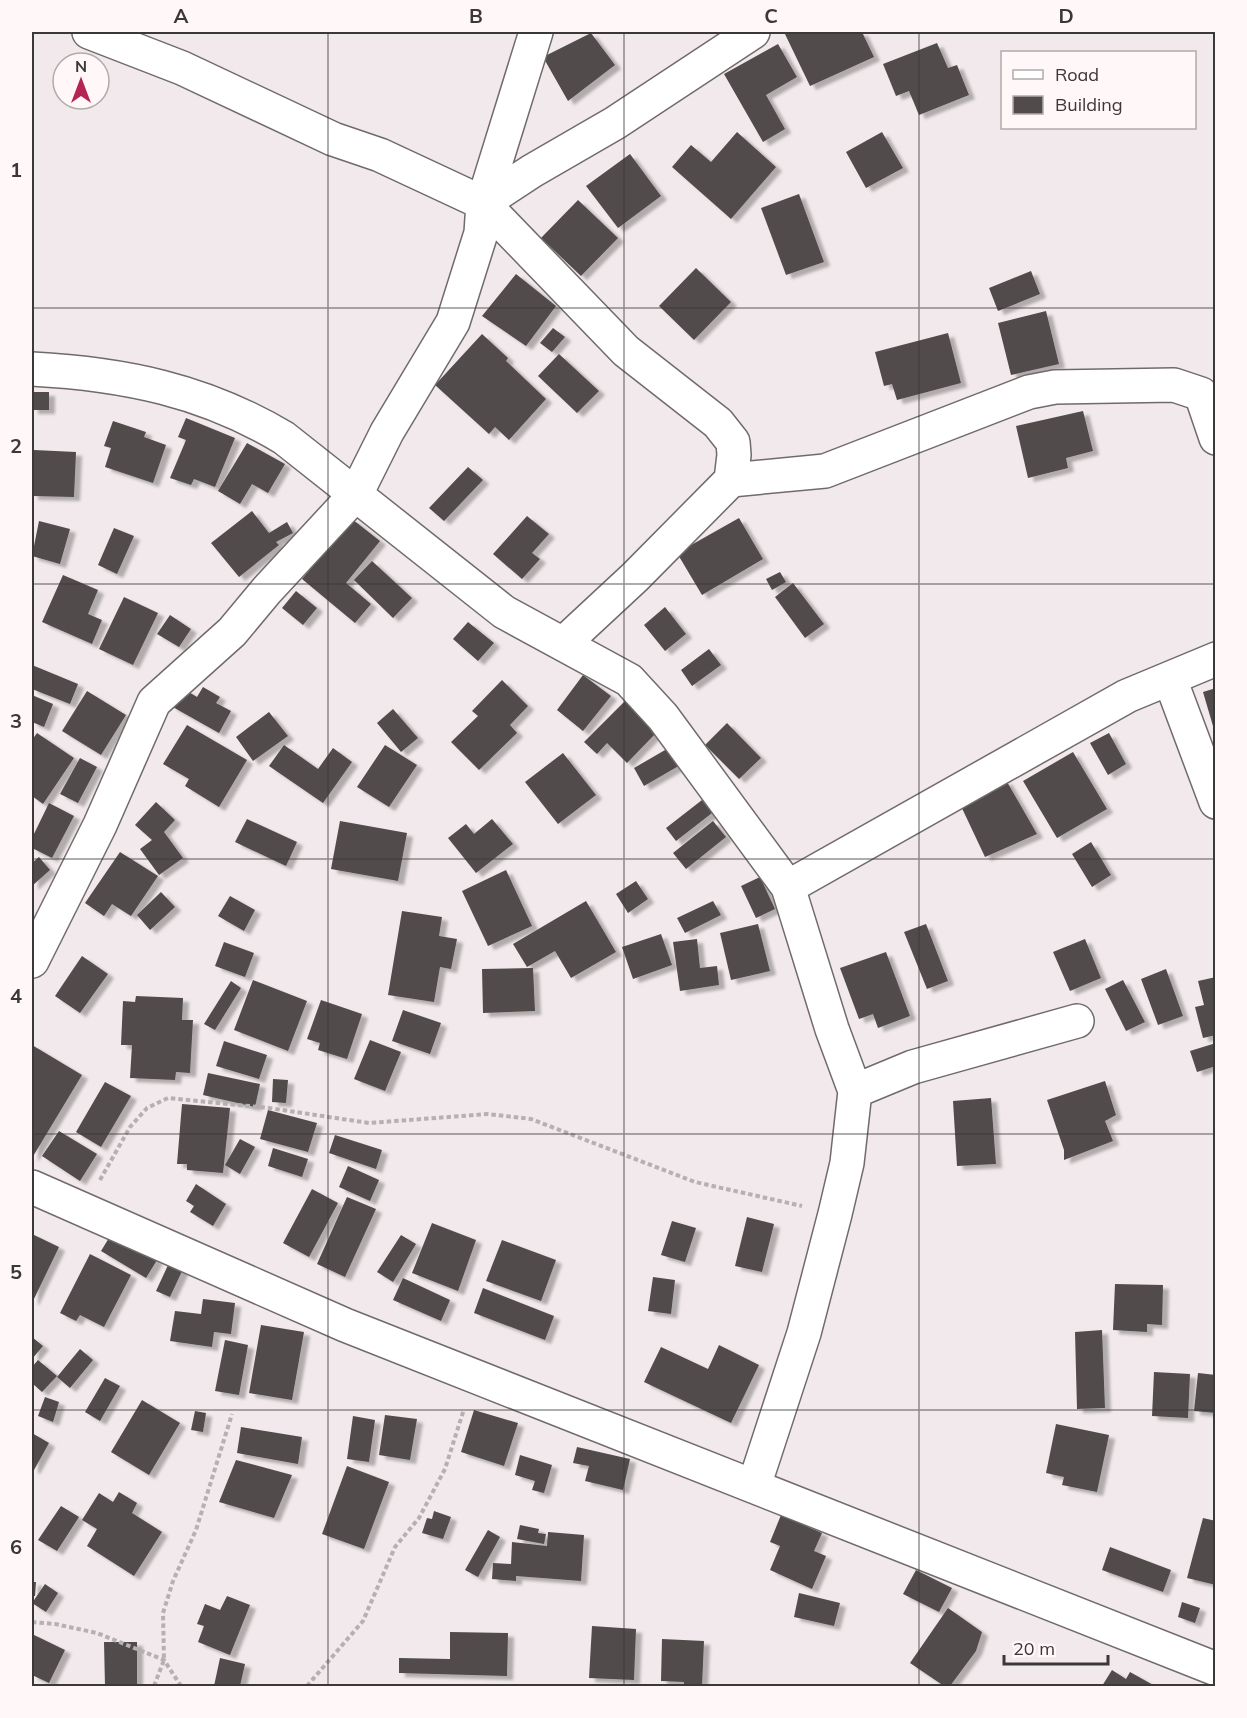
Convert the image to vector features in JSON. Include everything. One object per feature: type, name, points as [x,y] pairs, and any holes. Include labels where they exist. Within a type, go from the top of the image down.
[{"type":"street","points":[[89,32],[182,68],[333,139],[380,155],[483,203],[626,351],[718,423],[733,442],[731,480],[635,577],[564,643]]},
{"type":"street","points":[[32,961],[100,825],[154,702],[232,632],[267,590],[356,494],[387,432],[453,322],[481,233],[483,203],[536,32]]},
{"type":"street","points":[[483,203],[532,171],[615,123],[753,32]]},
{"type":"street","points":[[32,369],[131,378],[178,391],[251,418],[284,438],[504,612],[629,680],[645,697],[788,887],[829,1018],[855,1091],[847,1163],[835,1214],[804,1333],[754,1486]]},
{"type":"street","points":[[731,480],[825,471],[999,402],[1055,387],[1174,385],[1190,389],[1202,394],[1215,438]]},
{"type":"street","points":[[788,887],[1127,696],[1215,658]]},
{"type":"street","points":[[1170,679],[1215,802]]},
{"type":"street","points":[[855,1091],[913,1067],[1077,1021]]},
{"type":"street","points":[[32,1188],[282,1300],[1215,1669]]},
{"type":"path","points":[[82,1211],[130,1127],[147,1108],[168,1098],[269,1108],[369,1123],[488,1114],[531,1119],[695,1182],[835,1214]]},
{"type":"path","points":[[306,1686],[363,1621],[395,1547],[419,1518],[445,1469],[475,1377]]},
{"type":"path","points":[[154,1686],[164,1660],[163,1613],[173,1581],[196,1530],[232,1414]]},
{"type":"path","points":[[32,1622],[55,1624],[97,1633],[164,1660],[181,1686]]},
{"type":"building","points":[[784,32],[862,32],[874,57],[810,86]]},
{"type":"building","points":[[591,33],[615,65],[568,101],[543,57]]},
{"type":"building","points":[[937,43],[948,68],[957,65],[969,95],[919,115],[909,91],[896,96],[883,64]]},
{"type":"building","points":[[778,44],[797,77],[766,95],[785,129],[763,142],[724,74]]},
{"type":"building","points":[[737,132],[776,167],[731,219],[672,167],[691,145],[711,162]]},
{"type":"building","points":[[882,132],[903,168],[866,188],[846,152]]},
{"type":"building","points":[[630,154],[661,196],[618,228],[586,186]]},
{"type":"building","points":[[799,194],[824,262],[786,275],[761,208]]},
{"type":"building","points":[[578,200],[618,238],[581,276],[541,238]]},
{"type":"building","points":[[696,268],[731,302],[694,340],[659,306]]},
{"type":"building","points":[[1031,271],[1040,294],[998,311],[989,288]]},
{"type":"building","points":[[516,274],[556,306],[526,346],[482,316]]},
{"type":"building","points":[[1046,311],[1059,364],[1011,375],[998,323]]},
{"type":"building","points":[[553,328],[565,337],[552,352],[540,343]]},
{"type":"building","points":[[948,333],[961,383],[897,400],[892,384],[884,386],[875,352]]},
{"type":"building","points":[[482,334],[508,358],[506,361],[546,399],[509,440],[495,427],[489,434],[435,385]]},
{"type":"building","points":[[559,354],[599,391],[577,413],[538,376]]},
{"type":"building","points":[[32,392],[49,392],[49,410],[32,410]]},
{"type":"building","points":[[1083,411],[1093,451],[1066,458],[1068,468],[1028,478],[1016,426]]},
{"type":"building","points":[[186,418],[235,438],[215,487],[194,479],[191,485],[170,478],[186,440],[178,437]]},
{"type":"building","points":[[113,421],[146,432],[144,437],[166,445],[153,483],[105,467],[111,448],[104,446]]},
{"type":"building","points":[[247,443],[285,464],[268,493],[252,484],[240,504],[218,491]]},
{"type":"building","points":[[34,450],[76,452],[74,497],[32,496]]},
{"type":"building","points":[[468,467],[483,480],[444,521],[429,508]]},
{"type":"building","points":[[252,511],[269,533],[287,522],[293,533],[276,542],[279,545],[239,577],[211,543]]},
{"type":"building","points":[[527,516],[549,534],[532,553],[540,559],[522,579],[493,554]]},
{"type":"building","points":[[739,518],[763,559],[702,595],[677,553]]},
{"type":"building","points":[[352,519],[380,541],[346,583],[371,604],[355,623],[302,579]]},
{"type":"building","points":[[39,521],[70,529],[60,564],[32,556]]},
{"type":"building","points":[[114,528],[134,536],[117,574],[98,565]]},
{"type":"building","points":[[372,561],[412,598],[393,618],[354,580]]},
{"type":"building","points":[[780,572],[786,582],[772,590],[766,579]]},
{"type":"building","points":[[63,575],[98,590],[88,614],[102,620],[92,644],[42,622]]},
{"type":"building","points":[[793,583],[824,624],[805,638],[775,597]]},
{"type":"building","points":[[296,591],[317,608],[303,625],[282,608]]},
{"type":"building","points":[[124,597],[158,613],[133,665],[99,649]]},
{"type":"building","points":[[665,607],[686,634],[665,651],[644,625]]},
{"type":"building","points":[[170,615],[191,629],[179,647],[157,634]]},
{"type":"building","points":[[468,622],[494,643],[478,661],[453,639]]},
{"type":"building","points":[[709,649],[721,665],[692,686],[681,670]]},
{"type":"building","points":[[32,665],[78,684],[70,704],[32,689]]},
{"type":"building","points":[[583,675],[611,696],[583,731],[557,710]]},
{"type":"building","points":[[502,680],[528,706],[510,725],[517,733],[479,770],[451,742],[478,716],[472,711]]},
{"type":"building","points":[[203,687],[220,697],[216,703],[231,711],[219,733],[171,706],[182,688],[197,697]]},
{"type":"building","points":[[1216,688],[1216,733],[1215,733],[1203,692]]},
{"type":"building","points":[[87,691],[126,715],[101,755],[62,731]]},
{"type":"building","points":[[32,695],[53,704],[44,727],[32,722]]},
{"type":"building","points":[[626,700],[658,731],[627,763],[607,743],[597,754],[584,742]]},
{"type":"building","points":[[393,709],[418,738],[401,752],[377,723]]},
{"type":"building","points":[[269,712],[288,736],[253,761],[236,737]]},
{"type":"building","points":[[727,723],[761,758],[739,779],[705,745]]},
{"type":"building","points":[[187,725],[247,760],[219,807],[185,786],[189,779],[163,764]]},
{"type":"building","points":[[37,733],[74,758],[43,804],[32,796],[32,740]]},
{"type":"building","points":[[1109,733],[1126,764],[1108,775],[1090,743]]},
{"type":"building","points":[[284,745],[318,769],[333,748],[352,762],[323,803],[269,766]]},
{"type":"building","points":[[385,745],[417,765],[389,807],[357,787]]},
{"type":"building","points":[[672,746],[682,764],[644,786],[634,768]]},
{"type":"building","points":[[1073,752],[1107,809],[1057,838],[1023,781]]},
{"type":"building","points":[[563,753],[596,795],[558,824],[525,782]]},
{"type":"building","points":[[80,758],[97,767],[78,803],[60,794]]},
{"type":"building","points":[[1006,780],[1037,834],[985,857],[960,804]]},
{"type":"building","points":[[702,800],[712,813],[676,841],[666,828]]},
{"type":"building","points":[[156,802],[175,820],[164,832],[183,858],[159,875],[140,849],[152,840],[135,825]]},
{"type":"building","points":[[49,803],[74,816],[52,858],[32,848],[32,838]]},
{"type":"building","points":[[247,819],[297,842],[286,866],[235,842]]},
{"type":"building","points":[[492,819],[513,844],[476,873],[448,838],[466,824],[474,834]]},
{"type":"building","points":[[340,821],[407,833],[398,881],[331,869]]},
{"type":"building","points":[[713,821],[726,837],[686,869],[673,853]]},
{"type":"building","points":[[1091,842],[1111,875],[1092,887],[1072,854]]},
{"type":"building","points":[[120,852],[158,876],[131,916],[112,904],[104,916],[85,903]]},
{"type":"building","points":[[39,857],[50,870],[32,886],[32,863]]},
{"type":"building","points":[[506,870],[532,926],[488,946],[462,891]]},
{"type":"building","points":[[760,877],[775,909],[756,918],[741,886]]},
{"type":"building","points":[[636,881],[648,899],[628,913],[616,894]]},
{"type":"building","points":[[161,892],[175,907],[150,930],[137,915]]},
{"type":"building","points":[[230,896],[255,910],[244,931],[218,916]]},
{"type":"building","points":[[586,901],[616,952],[571,978],[555,951],[527,967],[513,944]]},
{"type":"building","points":[[713,901],[721,915],[685,933],[677,918]]},
{"type":"building","points":[[402,911],[442,917],[439,936],[457,939],[451,969],[440,967],[434,1002],[388,995]]},
{"type":"building","points":[[758,924],[770,971],[731,980],[720,933]]},
{"type":"building","points":[[926,924],[948,981],[927,989],[904,932]]},
{"type":"building","points":[[661,934],[672,965],[633,979],[622,947]]},
{"type":"building","points":[[697,939],[700,968],[717,966],[719,985],[680,991],[673,942]]},
{"type":"building","points":[[1085,939],[1101,978],[1070,991],[1053,952]]},
{"type":"building","points":[[224,942],[254,953],[245,977],[215,966]]},
{"type":"building","points":[[886,952],[910,1016],[878,1028],[873,1014],[859,1019],[840,968]]},
{"type":"building","points":[[82,956],[108,974],[80,1013],[55,996]]},
{"type":"building","points":[[533,968],[535,1011],[483,1013],[482,969]]},
{"type":"building","points":[[1166,969],[1183,1016],[1158,1025],[1141,979]]},
{"type":"building","points":[[1216,977],[1216,1035],[1203,1038],[1195,1007],[1204,1005],[1198,981]]},
{"type":"building","points":[[253,980],[307,1001],[288,1051],[234,1030]]},
{"type":"building","points":[[1123,980],[1145,1022],[1126,1031],[1105,989]]},
{"type":"building","points":[[231,981],[241,988],[215,1030],[204,1024]]},
{"type":"building","points":[[136,996],[183,998],[182,1020],[193,1020],[190,1073],[176,1072],[175,1080],[130,1078],[132,1045],[121,1045],[123,1001],[135,1002]]},
{"type":"building","points":[[321,1000],[362,1014],[347,1059],[318,1050],[320,1043],[307,1039]]},
{"type":"building","points":[[403,1010],[441,1023],[430,1054],[392,1041]]},
{"type":"building","points":[[370,1040],[401,1052],[385,1091],[354,1079]]},
{"type":"building","points":[[224,1041],[267,1055],[259,1079],[216,1066]]},
{"type":"building","points":[[1216,1043],[1216,1066],[1197,1072],[1190,1051]]},
{"type":"building","points":[[32,1045],[82,1075],[32,1158]]},
{"type":"building","points":[[208,1073],[260,1084],[255,1107],[203,1095]]},
{"type":"building","points":[[273,1079],[288,1080],[286,1103],[272,1102]]},
{"type":"building","points":[[1105,1081],[1116,1115],[1105,1121],[1113,1141],[1064,1160],[1064,1150],[1047,1100]]},
{"type":"building","points":[[105,1082],[131,1096],[101,1147],[76,1132]]},
{"type":"building","points":[[991,1098],[996,1164],[957,1166],[953,1101]]},
{"type":"building","points":[[182,1104],[230,1108],[223,1173],[187,1170],[187,1164],[177,1164]]},
{"type":"building","points":[[268,1110],[317,1123],[308,1152],[260,1139]]},
{"type":"building","points":[[59,1131],[97,1154],[80,1181],[42,1156]]},
{"type":"building","points":[[335,1135],[382,1150],[376,1169],[329,1153]]},
{"type":"building","points":[[240,1139],[255,1147],[240,1174],[225,1165]]},
{"type":"building","points":[[273,1148],[308,1159],[302,1177],[268,1166]]},
{"type":"building","points":[[348,1166],[379,1180],[370,1201],[339,1187]]},
{"type":"building","points":[[196,1184],[226,1204],[213,1226],[190,1212],[194,1206],[186,1201]]},
{"type":"building","points":[[312,1189],[338,1203],[309,1257],[283,1243]]},
{"type":"building","points":[[347,1197],[376,1209],[345,1277],[317,1264]]},
{"type":"building","points":[[747,1217],[774,1224],[762,1272],[735,1266]]},
{"type":"building","points":[[672,1221],[696,1228],[685,1262],[661,1255]]},
{"type":"building","points":[[432,1223],[476,1240],[458,1291],[412,1273]]},
{"type":"building","points":[[112,1233],[157,1260],[146,1278],[101,1251]]},
{"type":"building","points":[[32,1234],[59,1247],[33,1301],[32,1301]]},
{"type":"building","points":[[401,1235],[416,1244],[393,1282],[377,1272]]},
{"type":"building","points":[[502,1240],[556,1260],[541,1301],[486,1281]]},
{"type":"building","points":[[90,1254],[131,1275],[104,1327],[80,1315],[76,1321],[60,1313]]},
{"type":"building","points":[[169,1263],[183,1269],[170,1297],[156,1291]]},
{"type":"building","points":[[653,1277],[675,1280],[671,1314],[648,1311]]},
{"type":"building","points":[[403,1278],[450,1300],[441,1321],[393,1300]]},
{"type":"building","points":[[1115,1284],[1163,1285],[1162,1325],[1147,1324],[1147,1332],[1113,1330]]},
{"type":"building","points":[[483,1288],[554,1316],[545,1340],[474,1313]]},
{"type":"building","points":[[203,1299],[235,1303],[231,1334],[214,1332],[212,1347],[170,1341],[175,1311],[201,1314]]},
{"type":"building","points":[[261,1325],[304,1332],[292,1400],[249,1393]]},
{"type":"building","points":[[1102,1330],[1105,1408],[1077,1409],[1075,1332]]},
{"type":"building","points":[[32,1337],[43,1346],[32,1359]]},
{"type":"building","points":[[225,1340],[248,1345],[239,1395],[215,1391]]},
{"type":"building","points":[[719,1345],[759,1365],[731,1423],[644,1382],[661,1347],[708,1369]]},
{"type":"building","points":[[80,1349],[93,1360],[70,1388],[57,1377]]},
{"type":"building","points":[[38,1360],[57,1376],[42,1392],[32,1383],[32,1367]]},
{"type":"building","points":[[1154,1372],[1190,1374],[1188,1418],[1152,1416]]},
{"type":"building","points":[[1198,1373],[1216,1375],[1216,1413],[1194,1411]]},
{"type":"building","points":[[105,1378],[120,1386],[100,1421],[85,1412]]},
{"type":"building","points":[[45,1397],[59,1402],[53,1422],[38,1416]]},
{"type":"building","points":[[142,1400],[180,1423],[149,1475],[111,1452]]},
{"type":"building","points":[[474,1410],[518,1423],[504,1466],[461,1452]]},
{"type":"building","points":[[195,1411],[206,1413],[203,1432],[191,1430]]},
{"type":"building","points":[[385,1415],[417,1419],[410,1460],[379,1455]]},
{"type":"building","points":[[353,1416],[375,1420],[369,1462],[347,1459]]},
{"type":"building","points":[[1056,1424],[1109,1435],[1097,1492],[1062,1485],[1064,1477],[1046,1473]]},
{"type":"building","points":[[241,1427],[302,1437],[298,1464],[237,1453]]},
{"type":"building","points":[[32,1433],[49,1443],[34,1470],[32,1469]]},
{"type":"building","points":[[577,1447],[630,1459],[623,1490],[585,1481],[589,1466],[573,1463]]},
{"type":"building","points":[[520,1455],[552,1465],[544,1493],[532,1490],[535,1481],[515,1475]]},
{"type":"building","points":[[236,1460],[292,1475],[274,1518],[219,1502]]},
{"type":"building","points":[[347,1466],[389,1482],[364,1549],[322,1534]]},
{"type":"building","points":[[119,1492],[137,1503],[132,1513],[162,1532],[134,1576],[87,1546],[97,1529],[82,1520],[99,1493],[113,1502]]},
{"type":"building","points":[[61,1506],[79,1517],[57,1551],[38,1540]]},
{"type":"building","points":[[434,1511],[451,1517],[443,1539],[422,1533],[427,1518],[432,1519]]},
{"type":"building","points":[[781,1515],[822,1533],[814,1551],[826,1556],[812,1589],[770,1570],[780,1546],[770,1542]]},
{"type":"building","points":[[1203,1518],[1216,1521],[1216,1585],[1187,1578]]},
{"type":"building","points":[[520,1525],[539,1529],[538,1533],[546,1534],[544,1544],[517,1539]]},
{"type":"building","points":[[488,1530],[500,1537],[478,1577],[465,1570]]},
{"type":"building","points":[[548,1532],[584,1535],[581,1581],[516,1576],[516,1581],[492,1579],[493,1563],[511,1564],[512,1542],[547,1546]]},
{"type":"building","points":[[1110,1547],[1171,1570],[1163,1592],[1102,1570]]},
{"type":"building","points":[[916,1570],[952,1588],[939,1612],[903,1594]]},
{"type":"building","points":[[32,1582],[36,1582],[35,1596],[32,1596]]},
{"type":"building","points":[[45,1584],[58,1593],[46,1612],[32,1603]]},
{"type":"building","points":[[799,1593],[840,1603],[834,1626],[794,1617]]},
{"type":"building","points":[[227,1596],[250,1605],[230,1655],[198,1642],[204,1626],[197,1624],[205,1604],[220,1610]]},
{"type":"building","points":[[1182,1602],[1200,1608],[1195,1623],[1178,1617]]},
{"type":"building","points":[[948,1608],[982,1632],[976,1651],[950,1686],[944,1686],[910,1663]]},
{"type":"building","points":[[592,1626],[636,1629],[634,1680],[589,1678]]},
{"type":"building","points":[[450,1632],[508,1633],[507,1676],[399,1673],[399,1658],[450,1659]]},
{"type":"building","points":[[32,1634],[65,1650],[49,1683],[32,1675]]},
{"type":"building","points":[[662,1639],[704,1641],[702,1686],[684,1686],[684,1682],[661,1681]]},
{"type":"building","points":[[104,1642],[137,1642],[137,1686],[105,1686]]},
{"type":"building","points":[[220,1658],[245,1664],[240,1686],[214,1686]]},
{"type":"building","points":[[1112,1670],[1126,1679],[1130,1672],[1155,1686],[1102,1686]]}]
